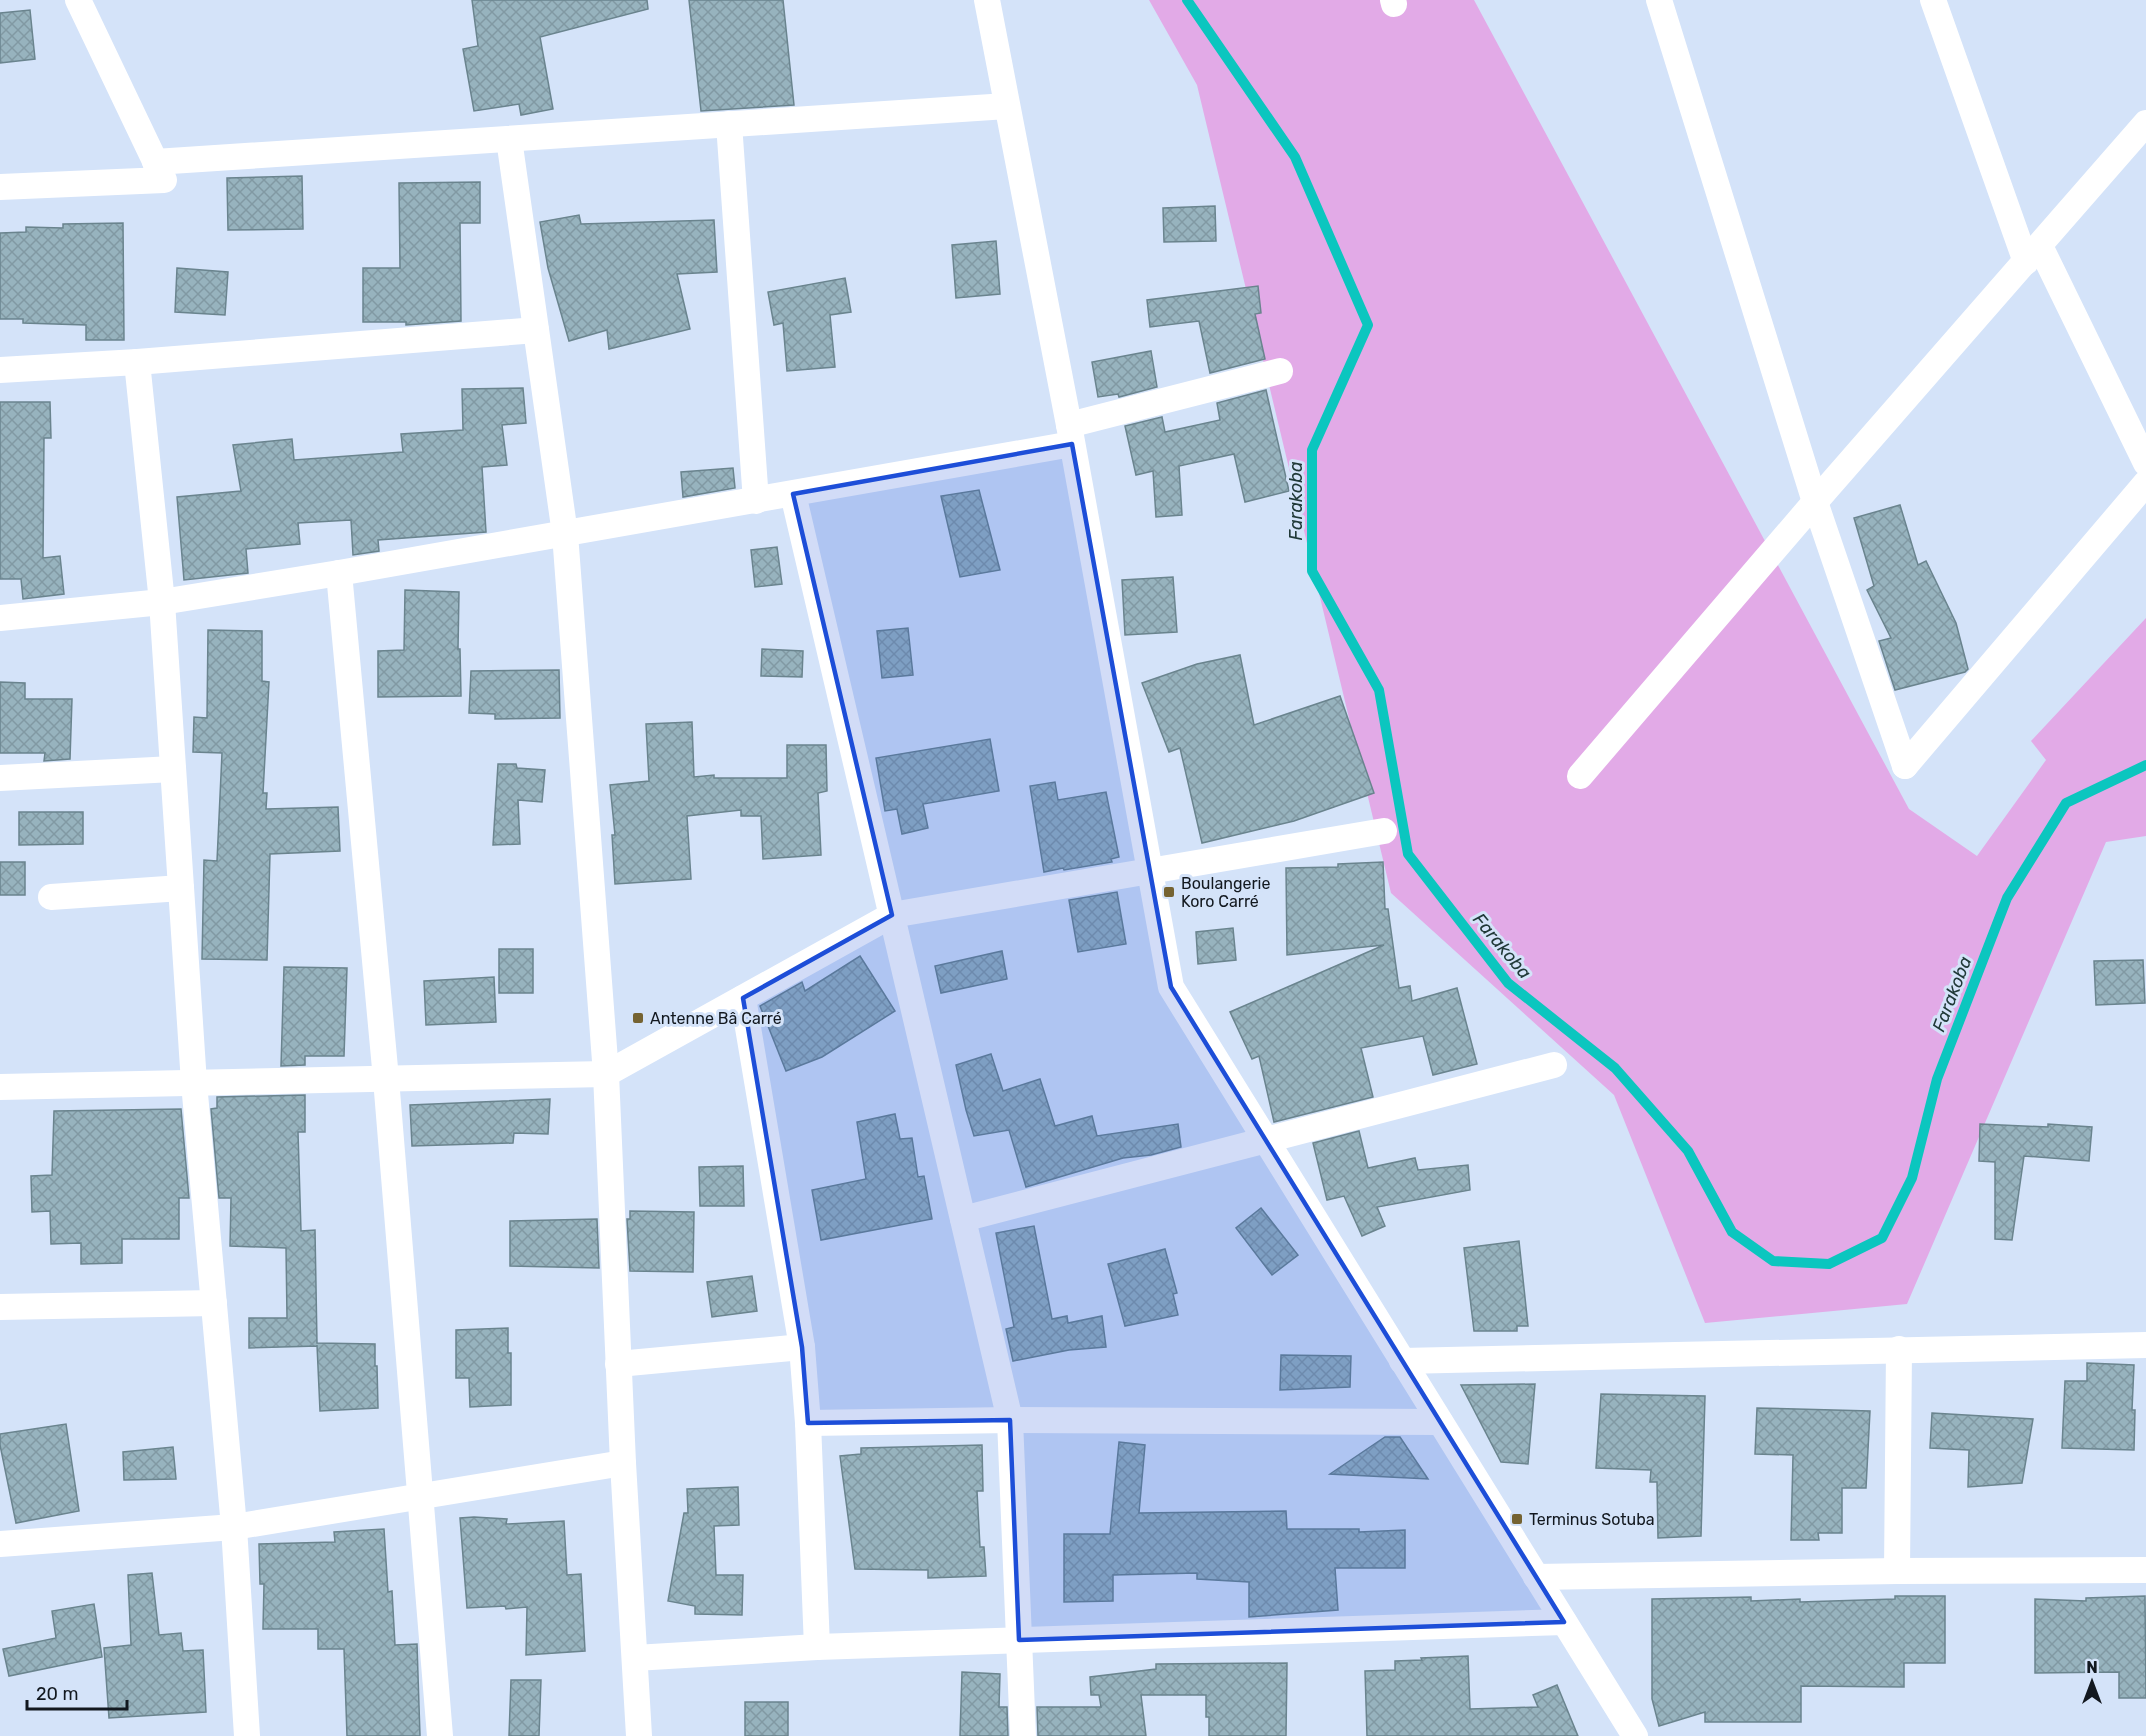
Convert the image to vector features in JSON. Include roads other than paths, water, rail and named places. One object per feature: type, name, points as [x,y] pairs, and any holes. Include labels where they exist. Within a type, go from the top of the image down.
[{"type":"street","points":[[0,187],[164,180],[78,0]]},
{"type":"street","points":[[987,0],[1070,434],[1171,987],[1635,1736]]},
{"type":"street","points":[[1659,0],[1815,502],[1905,766],[2146,483]]},
{"type":"street","points":[[1933,0],[2033,254],[2146,463]]},
{"type":"street","points":[[155,162],[1007,106]]},
{"type":"street","points":[[1580,776],[1815,502],[2146,123]]},
{"type":"street","points":[[729,124],[756,501]]},
{"type":"street","points":[[509,139],[565,534],[606,1074],[618,1364],[639,1736]]},
{"type":"street","points":[[0,370],[137,362],[536,330]]},
{"type":"street","points":[[137,362],[162,602],[194,1083],[234,1527],[247,1736]]},
{"type":"street","points":[[0,618],[162,602],[793,494],[1070,434],[1280,371]]},
{"type":"street","points":[[793,494],[1010,1420],[1023,1736]]},
{"type":"street","points":[[339,573],[386,1079],[441,1736]]},
{"type":"street","points":[[0,778],[173,769]]},
{"type":"street","points":[[0,1087],[606,1074],[892,915],[1384,831]]},
{"type":"street","points":[[51,897],[181,888]]},
{"type":"street","points":[[743,998],[802,1347],[808,1423],[817,1647]]},
{"type":"street","points":[[963,1219],[1554,1065]]},
{"type":"street","points":[[0,1307],[214,1303]]},
{"type":"street","points":[[1402,1361],[2146,1345]]},
{"type":"street","points":[[618,1364],[802,1347]]},
{"type":"street","points":[[1897,1571],[1899,1349]]},
{"type":"street","points":[[808,1423],[1010,1420],[1440,1422]]},
{"type":"street","points":[[0,1544],[234,1527],[623,1463]]},
{"type":"street","points":[[1536,1577],[1897,1571],[2146,1570]]},
{"type":"street","points":[[635,1658],[817,1647],[1564,1622]]},
{"type":"waterway","name":"Farakoba","points":[[1187,0],[1295,157],[1368,325],[1312,450],[1312,571],[1379,690],[1408,854],[1508,983],[1615,1068],[1688,1151],[1732,1232],[1773,1261],[1829,1264],[1882,1238],[1912,1178],[1937,1079],[2007,898],[2066,803],[2146,765]]},
{"type":"place","name":"Boulangerie Koro Carré","points":[[1169,892]]},
{"type":"place","name":"Antenne Bâ Carré","points":[[638,1018]]},
{"type":"place","name":"Terminus Sotuba","points":[[1517,1519]]}]
